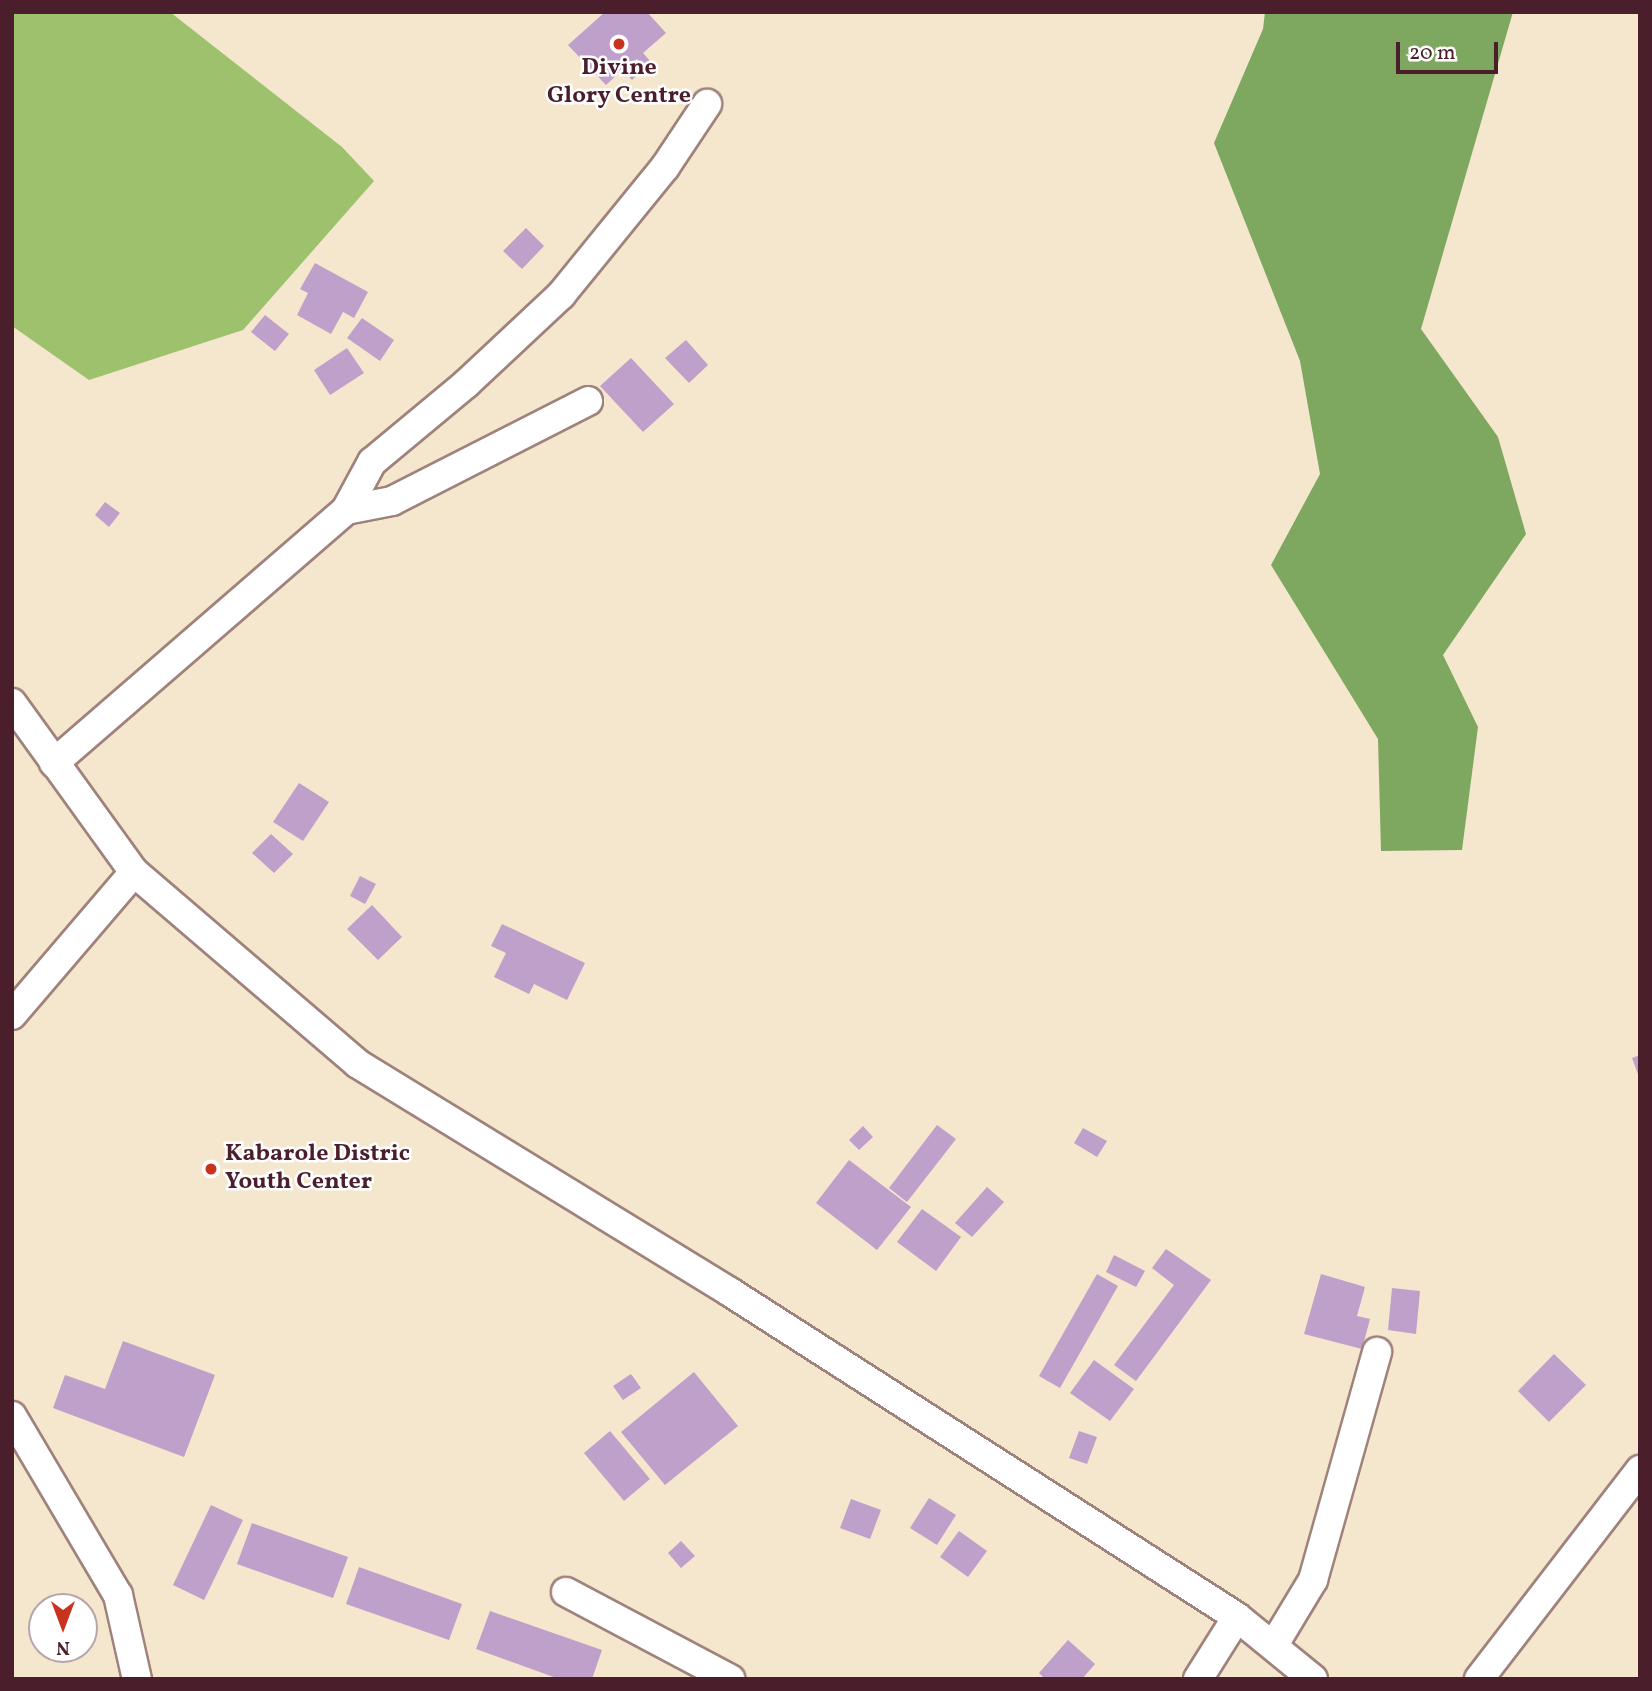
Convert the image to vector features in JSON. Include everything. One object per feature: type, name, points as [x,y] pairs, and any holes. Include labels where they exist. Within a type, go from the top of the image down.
[{"type":"street","points":[[54,763],[346,510],[372,461],[467,383],[561,295],[665,167],[707,104]]},
{"type":"street","points":[[346,510],[392,501],[588,401]]},
{"type":"street","points":[[12,703],[134,872],[358,1064],[730,1292],[1237,1617],[1275,1643],[1313,1679]]},
{"type":"street","points":[[12,1015],[134,872]]},
{"type":"street","points":[[1275,1643],[1313,1580],[1377,1352]]},
{"type":"street","points":[[12,1416],[118,1595],[137,1679]]},
{"type":"street","points":[[1479,1679],[1640,1470]]},
{"type":"street","points":[[566,1592],[730,1679]]},
{"type":"street","points":[[1198,1679],[1237,1617]]},
{"type":"green space","points":[[12,12],[170,12],[342,147],[374,181],[243,330],[89,380],[12,326]]},
{"type":"green space","points":[[1265,12],[1513,12],[1421,329],[1498,437],[1526,534],[1443,655],[1478,727],[1462,850],[1381,851],[1378,739],[1271,565],[1320,474],[1300,361],[1214,143],[1263,29]]},
{"type":"building","points":[[605,12],[647,12],[666,33],[643,53],[651,62],[632,80],[622,70],[606,85],[568,45]]},
{"type":"building","points":[[526,228],[544,246],[522,269],[503,251]]},
{"type":"building","points":[[315,263],[368,292],[354,318],[343,312],[331,334],[297,315],[308,293],[300,289]]},
{"type":"building","points":[[265,315],[289,334],[275,351],[251,332]]},
{"type":"building","points":[[362,318],[394,340],[380,361],[347,338]]},
{"type":"building","points":[[686,340],[708,365],[689,383],[665,358]]},
{"type":"building","points":[[347,348],[364,373],[330,395],[314,370]]},
{"type":"building","points":[[631,358],[674,404],[643,432],[600,386]]},
{"type":"building","points":[[105,502],[120,513],[109,527],[95,515]]},
{"type":"building","points":[[299,783],[329,802],[303,841],[273,822]]},
{"type":"building","points":[[271,834],[293,854],[274,873],[252,853]]},
{"type":"building","points":[[360,876],[376,884],[365,904],[350,896]]},
{"type":"building","points":[[372,905],[402,937],[378,960],[347,929]]},
{"type":"building","points":[[502,924],[585,963],[567,1000],[534,984],[529,994],[494,977],[506,953],[491,946]]},
{"type":"building","points":[[1640,1055],[1640,1077],[1639,1077],[1632,1058]]},
{"type":"building","points":[[937,1125],[956,1139],[907,1202],[889,1188]]},
{"type":"building","points":[[863,1126],[873,1137],[859,1150],[849,1140]]},
{"type":"building","points":[[1083,1128],[1107,1141],[1097,1157],[1074,1143]]},
{"type":"building","points":[[849,1160],[911,1207],[877,1250],[816,1203]]},
{"type":"building","points":[[987,1187],[1004,1202],[972,1237],[955,1223]]},
{"type":"building","points":[[922,1209],[961,1237],[936,1271],[897,1242]]},
{"type":"building","points":[[1166,1249],[1211,1280],[1136,1381],[1114,1365],[1174,1285],[1152,1268]]},
{"type":"building","points":[[1114,1255],[1145,1271],[1136,1287],[1106,1272]]},
{"type":"building","points":[[1097,1274],[1118,1286],[1060,1388],[1039,1376]]},
{"type":"building","points":[[1321,1274],[1365,1287],[1357,1316],[1370,1319],[1362,1349],[1304,1334]]},
{"type":"building","points":[[1392,1288],[1420,1291],[1416,1334],[1388,1330]]},
{"type":"building","points":[[123,1341],[215,1375],[184,1457],[53,1408],[65,1375],[105,1389]]},
{"type":"building","points":[[1554,1354],[1586,1385],[1549,1422],[1518,1391]]},
{"type":"building","points":[[1094,1360],[1134,1389],[1110,1421],[1070,1393]]},
{"type":"building","points":[[694,1372],[738,1426],[665,1485],[621,1432]]},
{"type":"building","points":[[631,1374],[641,1388],[623,1400],[613,1386]]},
{"type":"building","points":[[610,1431],[650,1479],[624,1501],[584,1453]]},
{"type":"building","points":[[1079,1431],[1097,1437],[1087,1464],[1069,1458]]},
{"type":"building","points":[[929,1498],[956,1515],[937,1545],[910,1528]]},
{"type":"building","points":[[851,1499],[881,1510],[870,1539],[840,1528]]},
{"type":"building","points":[[211,1505],[243,1520],[204,1600],[173,1585]]},
{"type":"building","points":[[252,1523],[348,1557],[333,1598],[237,1564]]},
{"type":"building","points":[[959,1531],[987,1551],[968,1577],[940,1557]]},
{"type":"building","points":[[681,1541],[695,1556],[681,1568],[668,1553]]},
{"type":"building","points":[[359,1567],[462,1604],[449,1640],[346,1604]]},
{"type":"building","points":[[490,1611],[602,1650],[592,1679],[559,1679],[476,1649]]},
{"type":"building","points":[[1068,1640],[1095,1664],[1082,1679],[1045,1679],[1039,1673]]},
{"type":"place","name":"Divine Glory Centre","points":[[619,44]]},
{"type":"place","name":"Kabarole Distric Youth Center","points":[[211,1169]]}]
